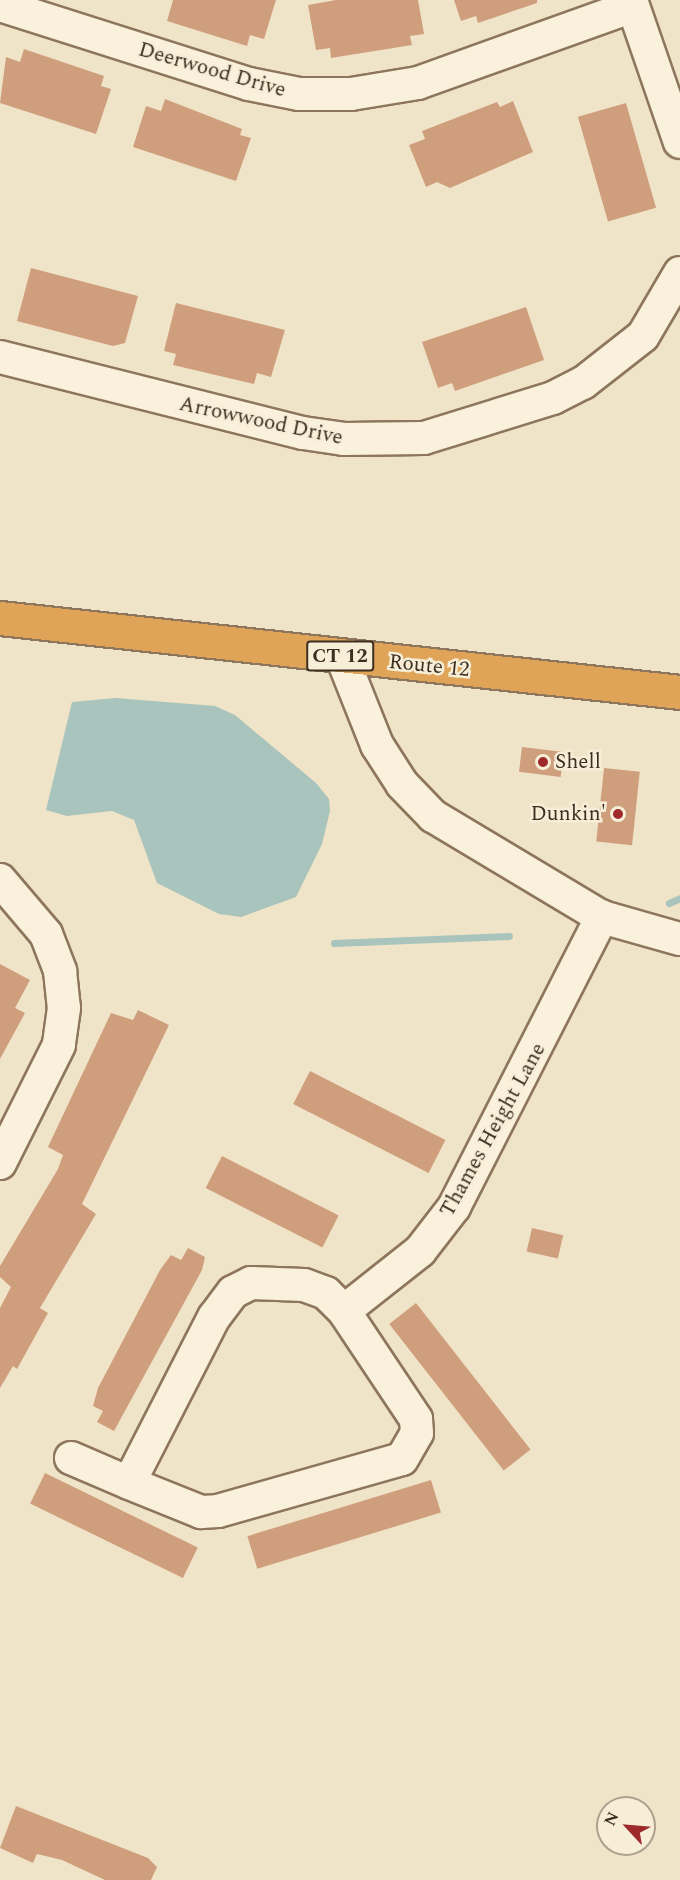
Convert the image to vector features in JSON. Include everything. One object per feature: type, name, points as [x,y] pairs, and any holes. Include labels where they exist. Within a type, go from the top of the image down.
[{"type":"highway","name":"Route 12","points":[[0,618],[680,693]]},
{"type":"street","name":"Deerwood Drive","points":[[0,5],[249,84],[299,94],[351,94],[418,83],[632,3]]},
{"type":"street","points":[[632,3],[680,142]]},
{"type":"street","name":"Arrowwood Drive","points":[[0,357],[303,433],[354,440],[424,438],[553,398],[583,383],[643,336],[680,273]]},
{"type":"street","points":[[342,657],[377,745],[402,784],[433,816],[602,917],[680,939]]},
{"type":"street","points":[[0,880],[46,934],[60,971],[64,1008],[59,1045],[0,1163]]},
{"type":"street","name":"Thames Height Lane","points":[[344,1311],[420,1251],[454,1207],[602,917]]},
{"type":"street","points":[[71,1458],[129,1483],[201,1512],[218,1511],[402,1459],[417,1433],[416,1419],[344,1311],[326,1293],[303,1285],[251,1283],[233,1292],[214,1317],[129,1483]]},
{"type":"water","points":[[116,698],[215,706],[235,715],[316,783],[329,799],[330,811],[322,844],[296,897],[241,917],[219,914],[157,883],[134,820],[112,811],[67,816],[46,810],[72,702]]},
{"type":"building","points":[[173,0],[276,0],[264,39],[250,35],[247,46],[167,21]]},
{"type":"building","points":[[336,0],[418,0],[424,34],[410,36],[412,45],[331,58],[330,48],[316,50],[308,5]]},
{"type":"building","points":[[454,0],[537,0],[537,3],[478,23],[476,16],[461,21]]},
{"type":"building","points":[[24,49],[104,76],[101,86],[111,89],[96,134],[0,103],[6,57],[20,62]]},
{"type":"building","points":[[165,99],[242,129],[240,135],[251,138],[236,181],[133,147],[146,106],[161,111]]},
{"type":"building","points":[[513,101],[533,152],[450,188],[437,182],[426,187],[409,145],[425,139],[422,131],[497,102],[500,107]]},
{"type":"building","points":[[626,103],[656,208],[608,222],[578,117]]},
{"type":"building","points":[[31,268],[138,296],[125,343],[113,346],[17,321]]},
{"type":"building","points":[[176,303],[285,330],[271,377],[257,373],[254,384],[173,365],[176,354],[164,351]]},
{"type":"building","points":[[526,307],[544,360],[455,391],[452,383],[438,388],[422,342]]},
{"type":"building","points":[[522,747],[564,752],[561,777],[519,772]]},
{"type":"building","points":[[604,768],[640,772],[632,845],[596,842]]},
{"type":"building","points":[[0,964],[30,980],[15,1008],[25,1013],[0,1059]]},
{"type":"building","points":[[138,1010],[169,1025],[82,1204],[96,1214],[40,1308],[48,1313],[17,1369],[13,1366],[0,1388],[0,1308],[11,1287],[0,1277],[0,1266],[58,1169],[63,1155],[48,1147],[111,1013],[133,1020]]},
{"type":"building","points":[[310,1071],[445,1140],[429,1173],[293,1104]]},
{"type":"building","points":[[222,1156],[339,1215],[322,1248],[206,1188]]},
{"type":"building","points":[[532,1228],[563,1235],[558,1259],[527,1251]]},
{"type":"building","points":[[188,1248],[205,1257],[202,1270],[114,1431],[97,1422],[103,1411],[93,1406],[98,1388],[160,1270],[171,1255],[181,1260]]},
{"type":"building","points":[[416,1303],[531,1450],[504,1471],[389,1324]]},
{"type":"building","points":[[45,1473],[198,1548],[183,1578],[30,1504]]},
{"type":"building","points":[[431,1480],[441,1513],[257,1569],[247,1536]]},
{"type":"building","points":[[16,1806],[148,1858],[157,1867],[151,1880],[105,1880],[62,1860],[37,1854],[33,1863],[0,1848]]},
{"type":"waterway","points":[[669,903],[680,898]]},
{"type":"waterway","points":[[334,943],[509,936]]},
{"type":"place","name":"Shell","points":[[543,762]]},
{"type":"place","name":"Dunkin'","points":[[618,814]]}]
